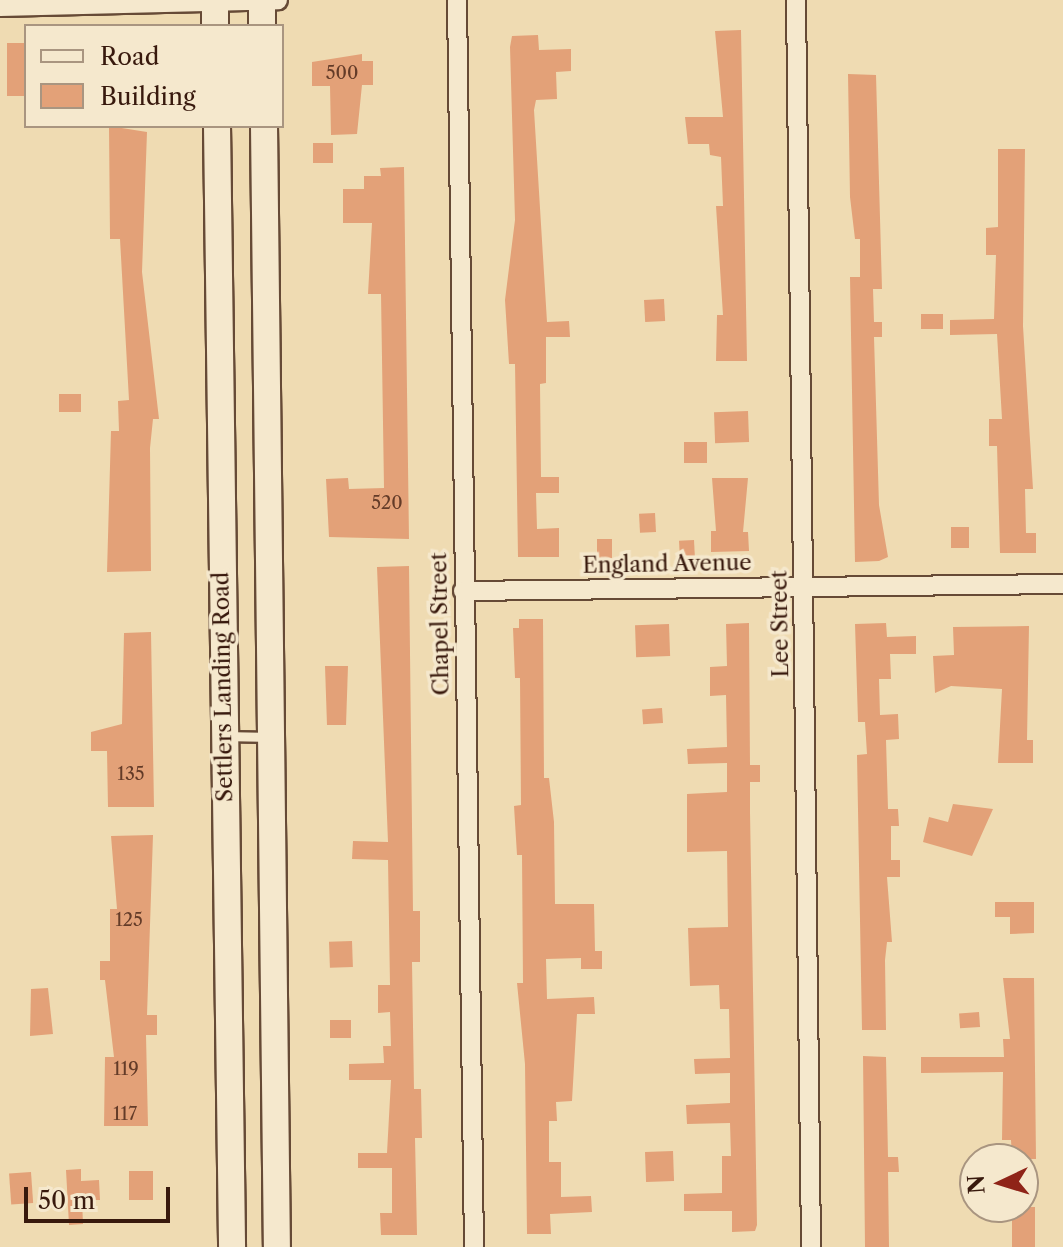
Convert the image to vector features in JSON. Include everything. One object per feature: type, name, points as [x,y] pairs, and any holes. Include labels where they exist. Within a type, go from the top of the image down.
[{"type":"main road","points":[[262,0],[262,24]]},
{"type":"main road","name":"Settlers Landing Road","points":[[217,128],[232,1247]]},
{"type":"main road","points":[[264,128],[277,1247]]},
{"type":"street","points":[[0,7],[215,9],[278,0]]},
{"type":"street","name":"Chapel Street","points":[[457,0],[474,1247]]},
{"type":"street","name":"Lee Street","points":[[796,0],[811,1247]]},
{"type":"street","name":"England Avenue","points":[[463,591],[1063,584]]},
{"type":"lane","points":[[224,736],[271,737]]},
{"type":"building","points":[[741,30],[747,361],[716,361],[717,315],[723,315],[716,206],[723,206],[721,157],[710,155],[709,144],[688,144],[685,117],[723,117],[715,31]]},
{"type":"building","points":[[538,35],[539,50],[571,49],[571,71],[556,72],[557,99],[536,100],[534,110],[547,322],[569,321],[570,337],[546,337],[546,383],[540,384],[541,477],[559,477],[559,493],[536,493],[537,529],[559,528],[559,557],[518,557],[515,364],[509,364],[505,300],[515,220],[510,47],[512,36]]},
{"type":"building","points":[[7,43],[24,43],[24,96],[7,96]]},
{"type":"building","points":[[362,54],[362,61],[373,61],[373,85],[362,85],[357,134],[331,135],[330,86],[312,86],[312,62]]},
{"type":"building","points":[[848,74],[876,75],[882,289],[873,289],[874,322],[882,322],[882,337],[874,337],[879,505],[888,557],[879,561],[855,562],[850,277],[860,277],[860,239],[855,239],[850,197]]},
{"type":"building","points":[[109,128],[147,132],[142,272],[159,419],[153,419],[150,448],[151,571],[107,572],[111,431],[119,431],[118,401],[129,400],[120,239],[110,239]]},
{"type":"building","points":[[313,143],[333,143],[333,163],[313,163]]},
{"type":"building","points":[[998,149],[1025,149],[1023,326],[1033,489],[1025,489],[1026,533],[1036,533],[1036,553],[1000,553],[997,446],[989,446],[989,419],[1002,419],[997,334],[950,335],[950,320],[994,319],[996,255],[986,255],[986,228],[998,227]]},
{"type":"building","points":[[404,167],[409,539],[329,537],[326,479],[348,478],[349,489],[384,488],[381,294],[368,294],[372,223],[343,223],[343,189],[364,189],[364,176],[381,176],[380,168]]},
{"type":"building","points":[[664,299],[665,321],[645,322],[644,300]]},
{"type":"building","points":[[921,314],[943,314],[943,329],[921,329]]},
{"type":"building","points":[[59,394],[81,394],[81,412],[59,412]]},
{"type":"building","points":[[748,411],[749,442],[715,443],[714,412]]},
{"type":"building","points":[[684,442],[707,442],[707,463],[684,463]]},
{"type":"building","points":[[712,478],[748,478],[743,532],[748,532],[749,551],[711,552],[711,531],[716,531]]},
{"type":"building","points":[[655,513],[656,532],[640,533],[639,514]]},
{"type":"building","points":[[951,527],[969,527],[969,548],[951,548]]},
{"type":"building","points":[[597,539],[612,539],[612,558],[597,558]]},
{"type":"building","points":[[694,540],[695,562],[680,563],[679,541]]},
{"type":"building","points":[[409,566],[413,911],[420,911],[420,962],[412,962],[414,1089],[421,1089],[422,1138],[415,1138],[417,1235],[381,1235],[380,1213],[392,1213],[392,1168],[358,1168],[358,1153],[387,1153],[391,1080],[349,1080],[349,1064],[384,1063],[383,1046],[391,1046],[390,1012],[378,1013],[378,985],[390,985],[388,860],[352,859],[353,841],[388,842],[377,567]]},
{"type":"building","points":[[519,619],[543,619],[544,778],[549,778],[554,822],[555,904],[594,904],[595,951],[602,951],[602,969],[581,969],[581,958],[546,959],[547,999],[594,997],[595,1014],[577,1014],[572,1101],[556,1102],[557,1121],[549,1121],[549,1162],[561,1162],[561,1197],[591,1196],[592,1212],[550,1214],[551,1234],[527,1234],[525,1064],[517,983],[523,983],[522,855],[517,855],[514,806],[521,805],[520,678],[515,678],[513,628],[519,628]]},
{"type":"building","points":[[749,623],[750,765],[760,765],[760,782],[750,782],[757,1225],[755,1231],[732,1232],[732,1211],[684,1211],[684,1194],[722,1193],[722,1156],[731,1156],[730,1123],[687,1124],[686,1105],[730,1103],[730,1073],[695,1074],[694,1059],[730,1058],[729,1009],[720,1009],[719,985],[690,986],[688,928],[728,927],[727,851],[687,852],[687,794],[727,792],[727,763],[688,764],[687,749],[727,747],[726,695],[710,696],[710,667],[727,666],[726,624]]},
{"type":"building","points":[[886,623],[887,637],[916,636],[916,654],[890,654],[891,679],[879,679],[880,715],[898,714],[899,739],[886,740],[888,809],[898,809],[899,826],[891,826],[891,860],[900,860],[900,877],[887,877],[892,942],[887,942],[885,960],[886,1030],[862,1030],[857,755],[867,754],[865,722],[858,722],[855,624]]},
{"type":"building","points":[[669,624],[670,656],[636,657],[635,625]]},
{"type":"building","points":[[1029,626],[1027,740],[1033,740],[1033,763],[998,763],[1002,689],[951,686],[935,693],[933,656],[954,655],[953,627]]},
{"type":"building","points":[[151,632],[154,807],[108,807],[107,751],[91,751],[91,732],[122,724],[124,633]]},
{"type":"building","points":[[325,666],[348,666],[346,725],[327,725]]},
{"type":"building","points":[[662,708],[663,723],[643,724],[642,709]]},
{"type":"building","points":[[953,804],[993,809],[972,856],[923,842],[929,817],[948,822]]},
{"type":"building","points":[[153,835],[147,1015],[157,1015],[157,1035],[146,1035],[148,1126],[104,1126],[105,1057],[114,1057],[105,980],[100,980],[100,961],[110,961],[110,909],[117,909],[111,836]]},
{"type":"building","points":[[995,902],[1034,902],[1034,933],[1010,934],[1010,917],[995,917]]},
{"type":"building","points":[[352,941],[353,967],[330,968],[329,942]]},
{"type":"building","points":[[1003,978],[1034,978],[1036,1143],[1002,1140],[1003,1072],[921,1073],[921,1057],[1004,1057],[1003,1039],[1010,1039]]},
{"type":"building","points":[[48,988],[53,1034],[30,1036],[31,989]]},
{"type":"building","points":[[979,1012],[980,1027],[960,1028],[959,1013]]},
{"type":"building","points":[[330,1020],[351,1020],[351,1038],[330,1038]]},
{"type":"building","points":[[863,1056],[886,1057],[888,1157],[898,1157],[899,1172],[888,1172],[889,1247],[865,1247]]},
{"type":"building","points":[[673,1151],[674,1181],[646,1182],[645,1152]]},
{"type":"building","points":[[81,1169],[81,1181],[99,1180],[100,1200],[82,1200],[83,1224],[69,1225],[66,1170]]},
{"type":"building","points":[[129,1171],[153,1171],[153,1200],[129,1200]]},
{"type":"building","points":[[31,1172],[33,1203],[11,1204],[9,1174]]},
{"type":"building","points":[[1012,1223],[1035,1223],[1035,1247],[1012,1247]]}]
